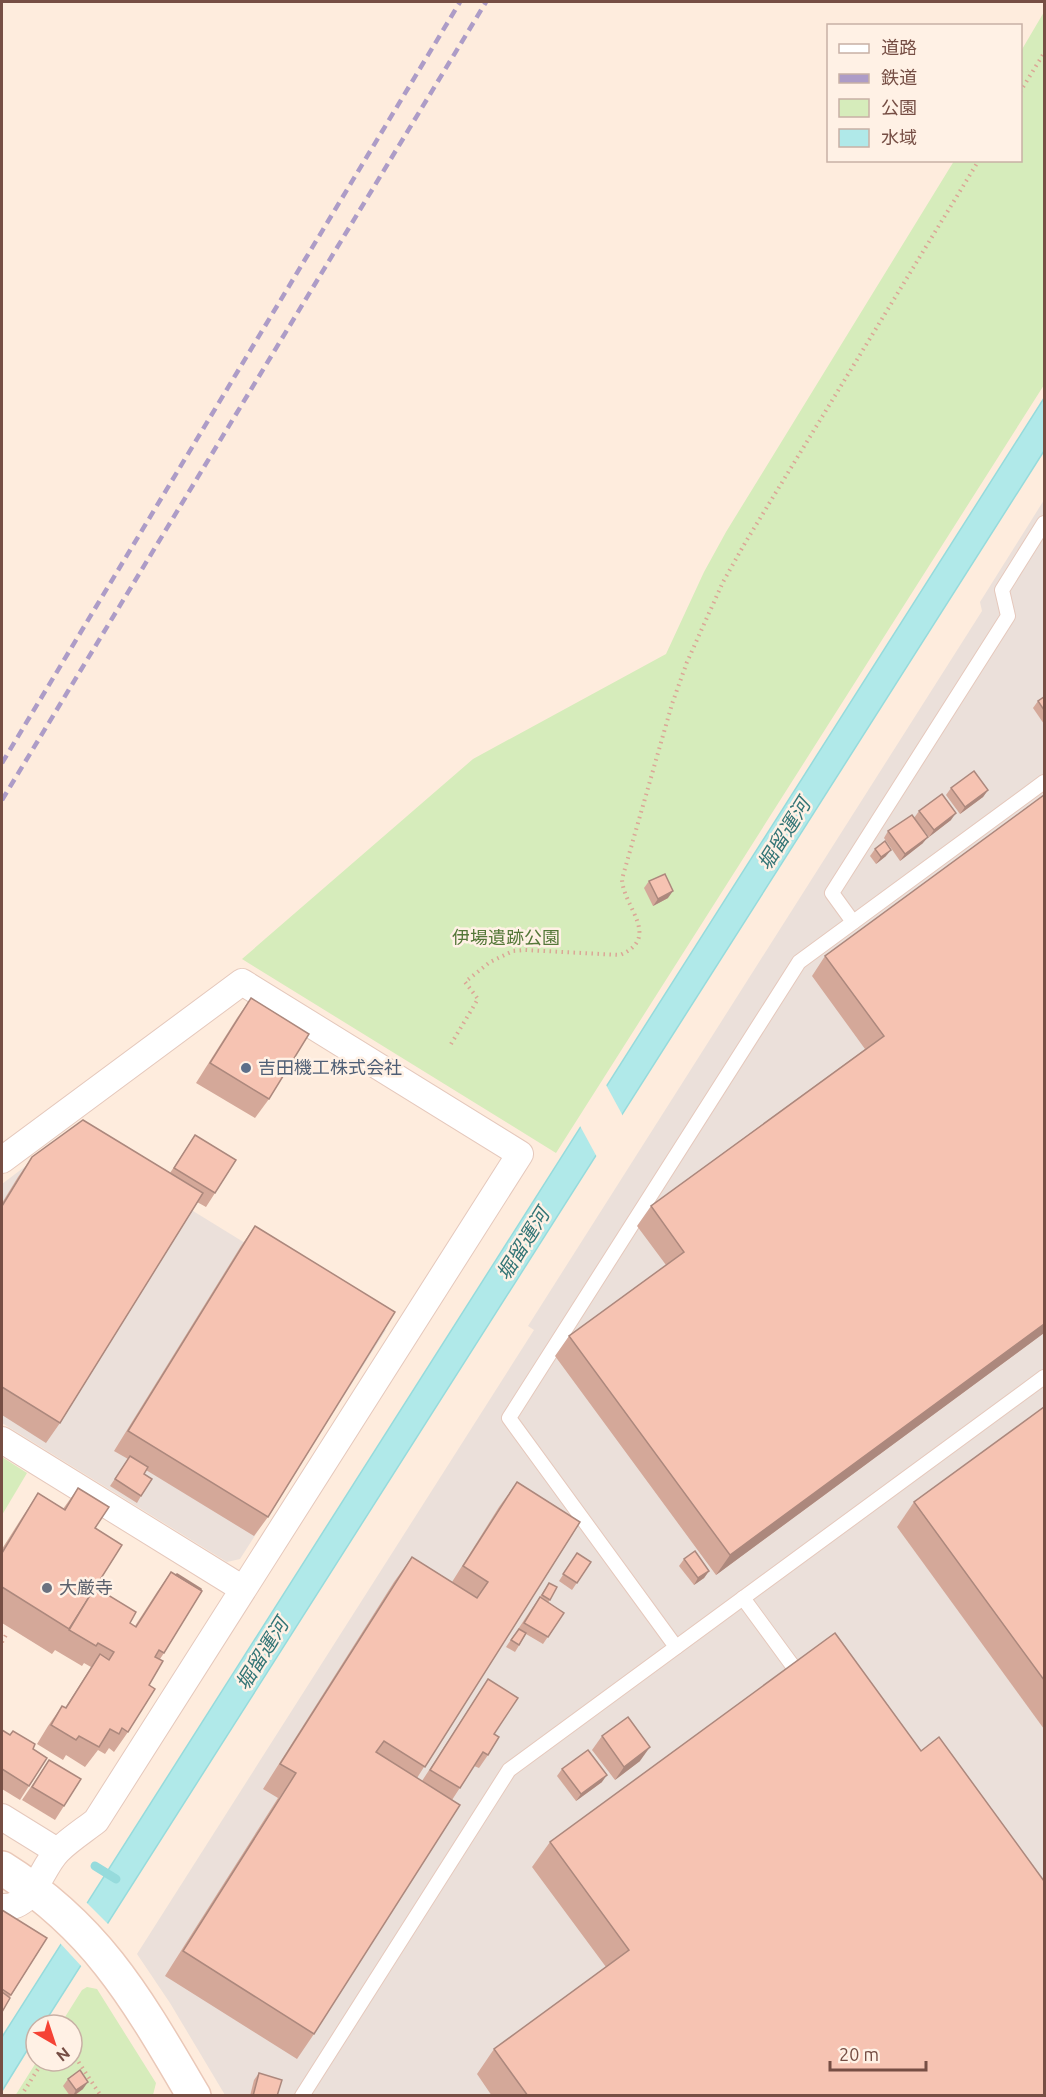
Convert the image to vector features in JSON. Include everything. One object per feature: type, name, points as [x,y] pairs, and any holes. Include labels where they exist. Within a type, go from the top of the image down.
[{"type":"street","points":[[2,1160],[242,982],[520,1154],[96,1821],[57,1851],[34,1890],[26,1899],[16,1905],[2,1907]]},
{"type":"street","points":[[2,1440],[243,1589]]},
{"type":"street","points":[[2,1817],[57,1851]]},
{"type":"street","points":[[2,1868],[65,1915],[99,1950],[126,1984],[194,2096]]},
{"type":"lane","points":[[853,922],[832,893],[1008,616],[1002,590],[1044,523]]},
{"type":"lane","points":[[676,1647],[509,1418],[799,962],[1044,782]]},
{"type":"lane","points":[[302,2096],[509,1770],[1044,1377]]},
{"type":"lane","points":[[743,1598],[795,1669]]},
{"type":"path","points":[[1022,89],[1044,53]]},
{"type":"path","points":[[451,1044],[478,999],[465,982],[501,955],[525,950],[621,955],[636,944],[640,935],[640,925],[624,893],[622,879],[672,704],[704,622],[745,543],[978,162]]},
{"type":"path","points":[[2,1642],[6,1635]]},
{"type":"path","points":[[84,2070],[101,2096]]},
{"type":"path","points":[[21,2096],[35,2073]]},
{"type":"shaded area","points":[[1044,500],[1044,2095],[225,2095],[170,2003],[137,1954],[534,1330],[528,1326],[982,611],[980,602]]},
{"type":"shaded area","points":[[68,1134],[386,1330],[240,1559],[227,1562],[2,1423],[2,1184]]},
{"type":"green space","name":"伊場遺跡公園","points":[[1044,12],[1044,385],[556,1153],[242,959],[473,759],[666,654],[704,572],[726,532],[953,162],[1022,162],[1022,49]]},
{"type":"green space","points":[[2,1457],[27,1473],[2,1515]]},
{"type":"green space","points":[[87,1987],[97,1989],[156,2083],[153,2095],[15,2096],[29,2073],[84,2073],[84,2013],[68,2013],[82,1990]]},
{"type":"water","name":"堀留運河","points":[[1044,398],[1044,451],[51,2013],[24,2013],[24,2055],[2,2091],[2,2037]]},
{"type":"pier","points":[[605,1083],[624,1118],[598,1159],[579,1124]]},
{"type":"pier","points":[[85,1901],[110,1926],[83,1968],[59,1942]]},
{"type":"building","points":[[1044,697],[1044,710],[1038,701]]},
{"type":"building","points":[[974,771],[988,790],[965,807],[951,788]]},
{"type":"building","points":[[942,794],[956,813],[934,830],[919,811]]},
{"type":"building","points":[[1044,795],[1044,1324],[730,1555],[569,1336],[684,1252],[651,1206],[884,1036],[825,956]]},
{"type":"building","points":[[912,815],[928,837],[905,854],[888,831]]},
{"type":"building","points":[[885,841],[891,850],[881,857],[875,849]]},
{"type":"building","points":[[665,874],[673,891],[658,899],[649,881]]},
{"type":"building","points":[[251,998],[309,1034],[269,1099],[210,1063]]},
{"type":"building","points":[[83,1120],[203,1193],[60,1423],[2,1387],[2,1206],[32,1157]]},
{"type":"building","points":[[195,1135],[236,1160],[215,1193],[174,1168]]},
{"type":"building","points":[[255,1226],[395,1312],[268,1517],[128,1431]]},
{"type":"building","points":[[1044,1407],[1044,1680],[914,1502]]},
{"type":"building","points":[[130,1456],[148,1467],[144,1474],[152,1479],[141,1496],[115,1479]]},
{"type":"building","points":[[517,1482],[580,1522],[425,1767],[384,1741],[376,1752],[460,1805],[314,2034],[183,1951],[296,1773],[280,1764],[412,1557],[477,1598],[488,1582],[463,1566]]},
{"type":"building","name":"大厳寺","points":[[78,1488],[109,1507],[95,1528],[122,1545],[69,1629],[2,1587],[2,1553],[38,1493],[65,1510]]},
{"type":"building","points":[[695,1551],[709,1571],[698,1578],[684,1559]]},
{"type":"building","points":[[577,1553],[591,1562],[577,1583],[563,1574]]},
{"type":"building","points":[[171,1572],[202,1591],[164,1653],[159,1650],[155,1657],[163,1661],[149,1685],[155,1689],[128,1732],[122,1728],[119,1734],[110,1729],[99,1747],[79,1736],[76,1740],[51,1725],[62,1706],[66,1708],[100,1654],[109,1660],[114,1652],[98,1643],[96,1646],[69,1630],[95,1587],[136,1612],[130,1623],[136,1627]]},
{"type":"building","points":[[176,1575],[201,1589],[201,1590]]},
{"type":"building","points":[[549,1583],[557,1587],[550,1600],[542,1595]]},
{"type":"building","points":[[540,1597],[564,1613],[548,1637],[524,1623]]},
{"type":"building","points":[[519,1629],[526,1633],[519,1645],[511,1640]]},
{"type":"building","points":[[835,1633],[921,1751],[939,1737],[1044,1881],[1044,2096],[528,2096],[494,2049],[629,1950],[550,1842]]},
{"type":"building","points":[[488,1679],[518,1698],[494,1734],[499,1737],[488,1755],[483,1752],[460,1788],[430,1770]]},
{"type":"building","points":[[628,1717],[650,1747],[624,1767],[602,1736]]},
{"type":"building","points":[[2,1730],[10,1735],[13,1731],[35,1744],[33,1749],[47,1758],[29,1786],[2,1769]]},
{"type":"building","points":[[588,1750],[607,1775],[581,1794],[562,1769]]},
{"type":"building","points":[[49,1760],[81,1779],[64,1806],[32,1787]]},
{"type":"building","points":[[2,1910],[47,1938],[11,1995],[2,1989]]},
{"type":"building","points":[[2,1992],[10,1998],[2,2012]]},
{"type":"building","points":[[76,2073],[82,2073],[88,2082],[76,2090],[68,2079]]},
{"type":"building","points":[[259,2073],[282,2080],[277,2096],[253,2096]]},
{"type":"waterway","points":[[95,1866],[116,1879]]},
{"type":"railway","points":[[2,763],[460,2]]},
{"type":"railway","points":[[2,800],[486,2]]},
{"type":"place","name":"吉田機工株式会社","points":[[246,1068]]},
{"type":"place","name":"大厳寺","points":[[47,1588]]}]
